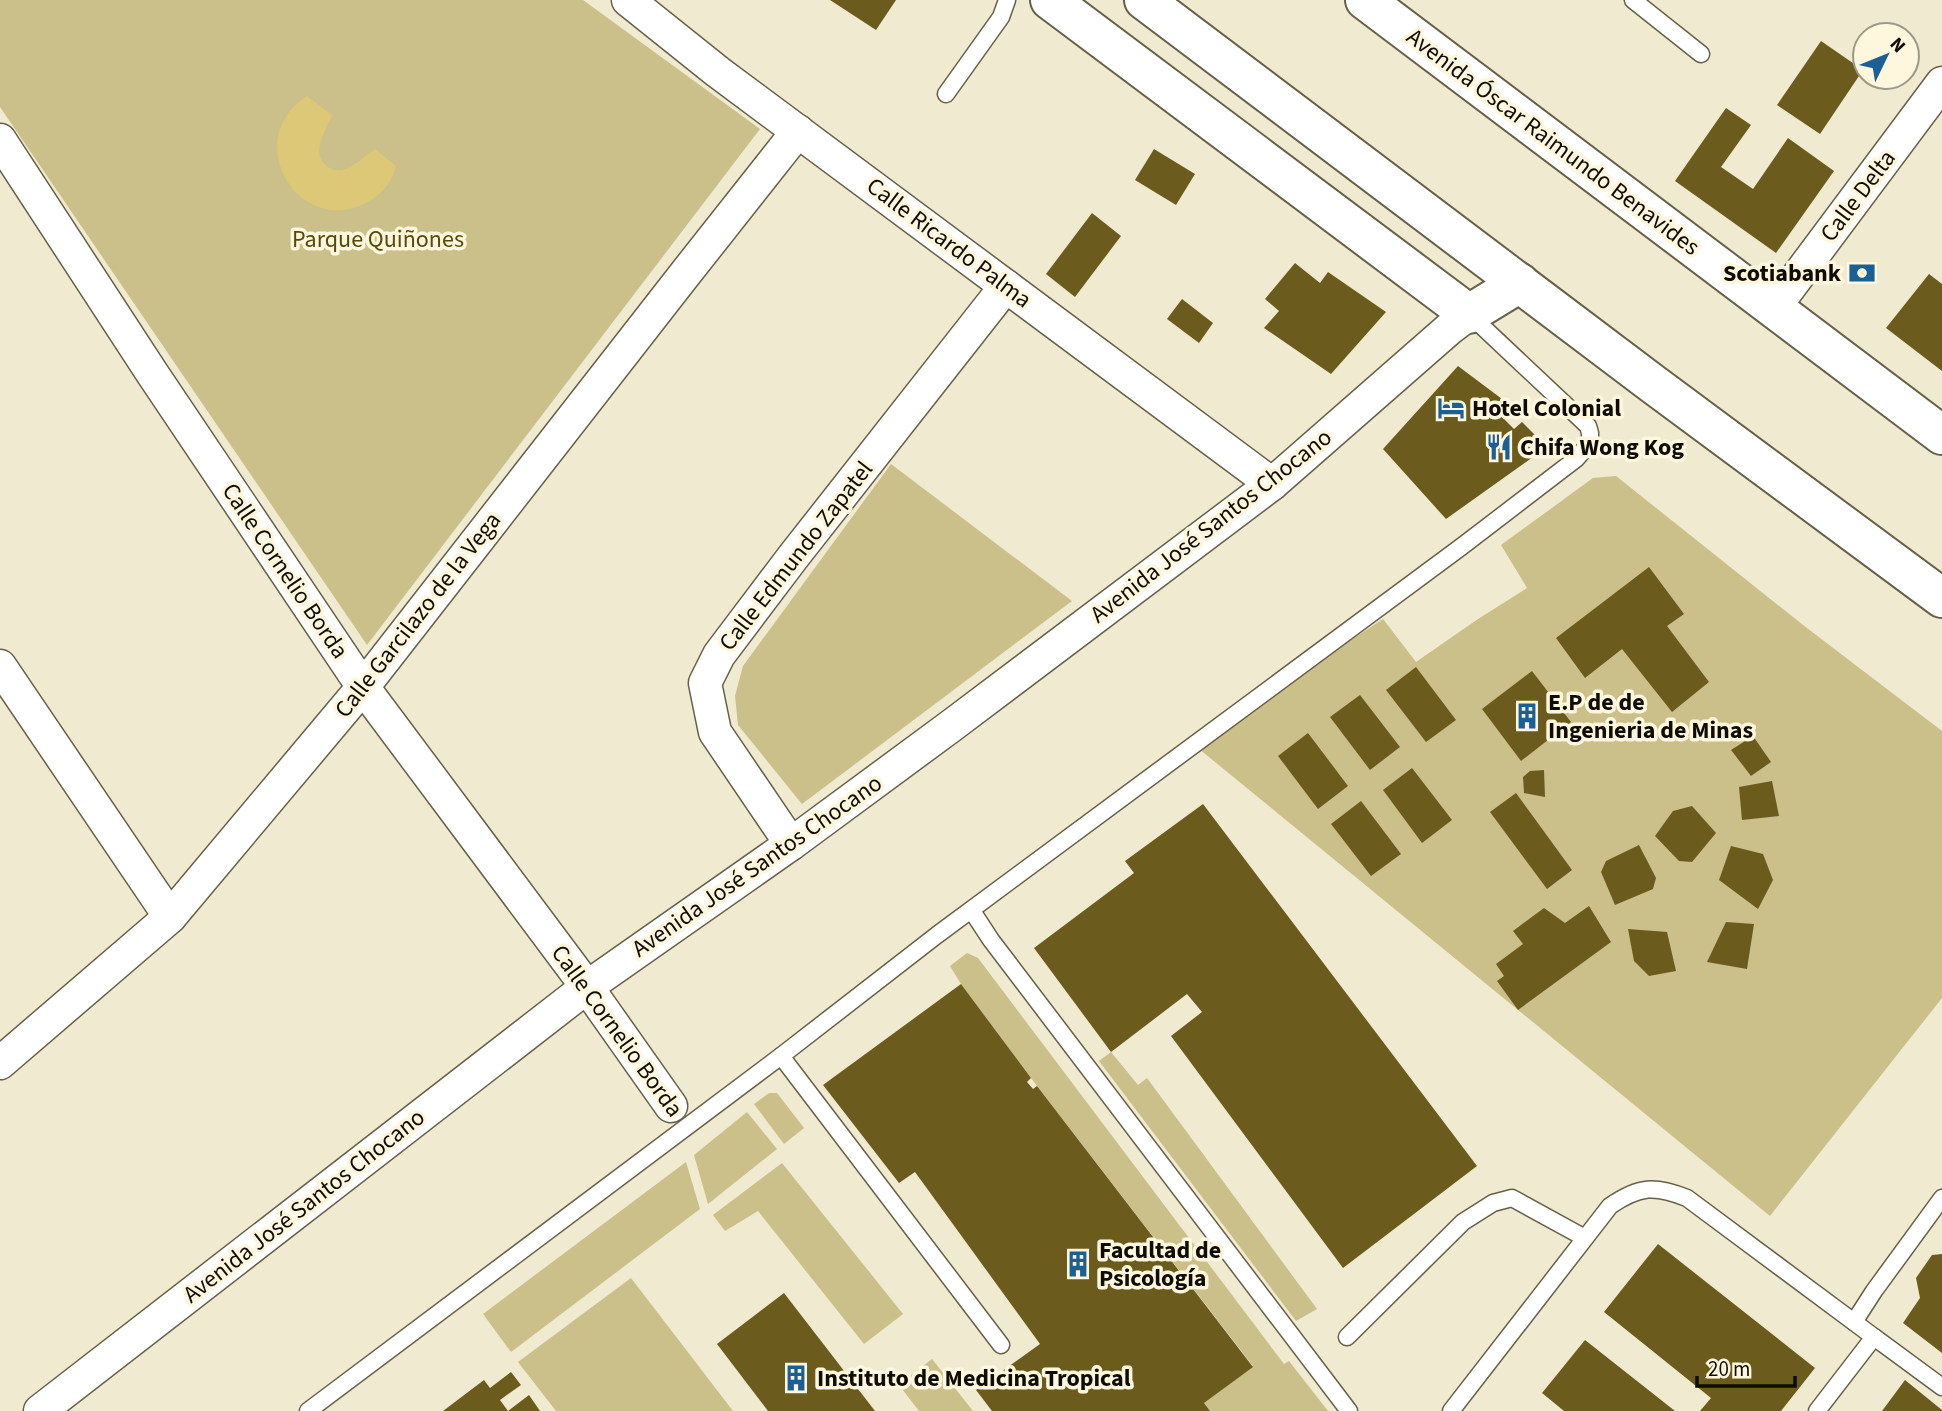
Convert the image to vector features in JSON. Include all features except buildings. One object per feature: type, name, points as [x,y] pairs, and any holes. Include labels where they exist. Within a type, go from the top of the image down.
[{"type":"main road","points":[[1050,0],[1469,314],[1520,283]]},
{"type":"main road","points":[[1144,0],[1942,598]]},
{"type":"main road","name":"Avenida Óscar Raimundo Benavides","points":[[1379,4],[1942,435]]},
{"type":"street","name":"Calle Ricardo Palma","points":[[628,0],[718,72],[1272,484]]},
{"type":"street","name":"Calle Delta","points":[[1774,308],[1942,83]]},
{"type":"street","name":"Calle Garcilazo de la Vega","points":[[0,1063],[170,917],[363,687],[798,131]]},
{"type":"street","name":"Calle Cornelio Borda","points":[[0,140],[152,373],[363,687],[587,987],[678,1116]]},
{"type":"street","name":"Calle Edmundo Zapatel","points":[[791,844],[715,732],[705,683],[719,655],[1006,286]]},
{"type":"street","name":"Avenida José Santos Chocano","points":[[40,1411],[587,987],[791,844],[1272,484],[1469,314]]},
{"type":"street","points":[[0,666],[170,917]]},
{"type":"lane","points":[[946,94],[1001,17],[1007,0]]},
{"type":"lane","points":[[1633,0],[1701,54]]},
{"type":"lane","points":[[308,1411],[678,1116],[781,1056],[937,935],[1576,459],[1590,443],[1588,426],[1469,314]]},
{"type":"lane","points":[[972,911],[991,940],[1349,1411]]},
{"type":"lane","points":[[781,1056],[1001,1345]]},
{"type":"lane","points":[[1451,1411],[1610,1206],[1623,1196],[1646,1189],[1667,1189],[1687,1198],[1942,1387]]},
{"type":"lane","points":[[1347,1336],[1463,1222],[1493,1203],[1513,1198],[1585,1238]]},
{"type":"lane","points":[[1854,1322],[1942,1198]]},
{"type":"lane","points":[[1818,1411],[1874,1337]]},
{"type":"green space","name":"Parque Quiñones","points":[[0,0],[583,0],[760,129],[367,645],[0,107]]},
{"type":"green space","points":[[891,464],[1072,601],[802,804],[738,725],[735,696],[743,666]]},
{"type":"green space","points":[[1616,476],[1803,625],[1942,731],[1942,998],[1770,1216],[1193,744],[1383,619],[1416,662],[1527,588],[1501,545],[1593,478]]},
{"type":"green space","points":[[967,953],[978,958],[1284,1364],[1289,1361],[1328,1411],[1210,1411],[1204,1403],[1253,1366],[961,984],[950,966]]},
{"type":"green space","points":[[1111,1052],[1138,1085],[1147,1078],[1317,1309],[1296,1321],[1099,1061]]},
{"type":"green space","points":[[769,1093],[777,1093],[804,1128],[784,1144],[754,1104]]},
{"type":"green space","points":[[747,1112],[777,1149],[708,1204],[694,1155]]},
{"type":"green space","points":[[686,1162],[700,1209],[511,1352],[483,1314]]},
{"type":"green space","points":[[782,1163],[903,1314],[864,1344],[758,1211],[725,1231],[713,1215]]},
{"type":"green space","points":[[631,1278],[733,1411],[556,1411],[518,1362]]},
{"type":"green space","points":[[932,1359],[973,1411],[919,1411],[899,1385]]},
{"type":"shaded area","points":[[307,96],[332,115],[320,148],[322,161],[329,167],[338,170],[346,168],[375,149],[396,166],[387,185],[371,200],[346,210],[322,208],[302,198],[287,181],[279,160],[278,138],[287,115]]},
{"type":"place","name":"Scotiabank","points":[[1862,273]]},
{"type":"place","name":"Hotel Colonial","points":[[1451,408]]},
{"type":"place","name":"Chifa Wong Kog","points":[[1499,447]]},
{"type":"place","name":"E.P de de Ingenieria de Minas","points":[[1527,716]]},
{"type":"place","name":"Facultad de Psicología","points":[[1078,1264]]},
{"type":"place","name":"Instituto de Medicina Tropical","points":[[796,1378]]}]
